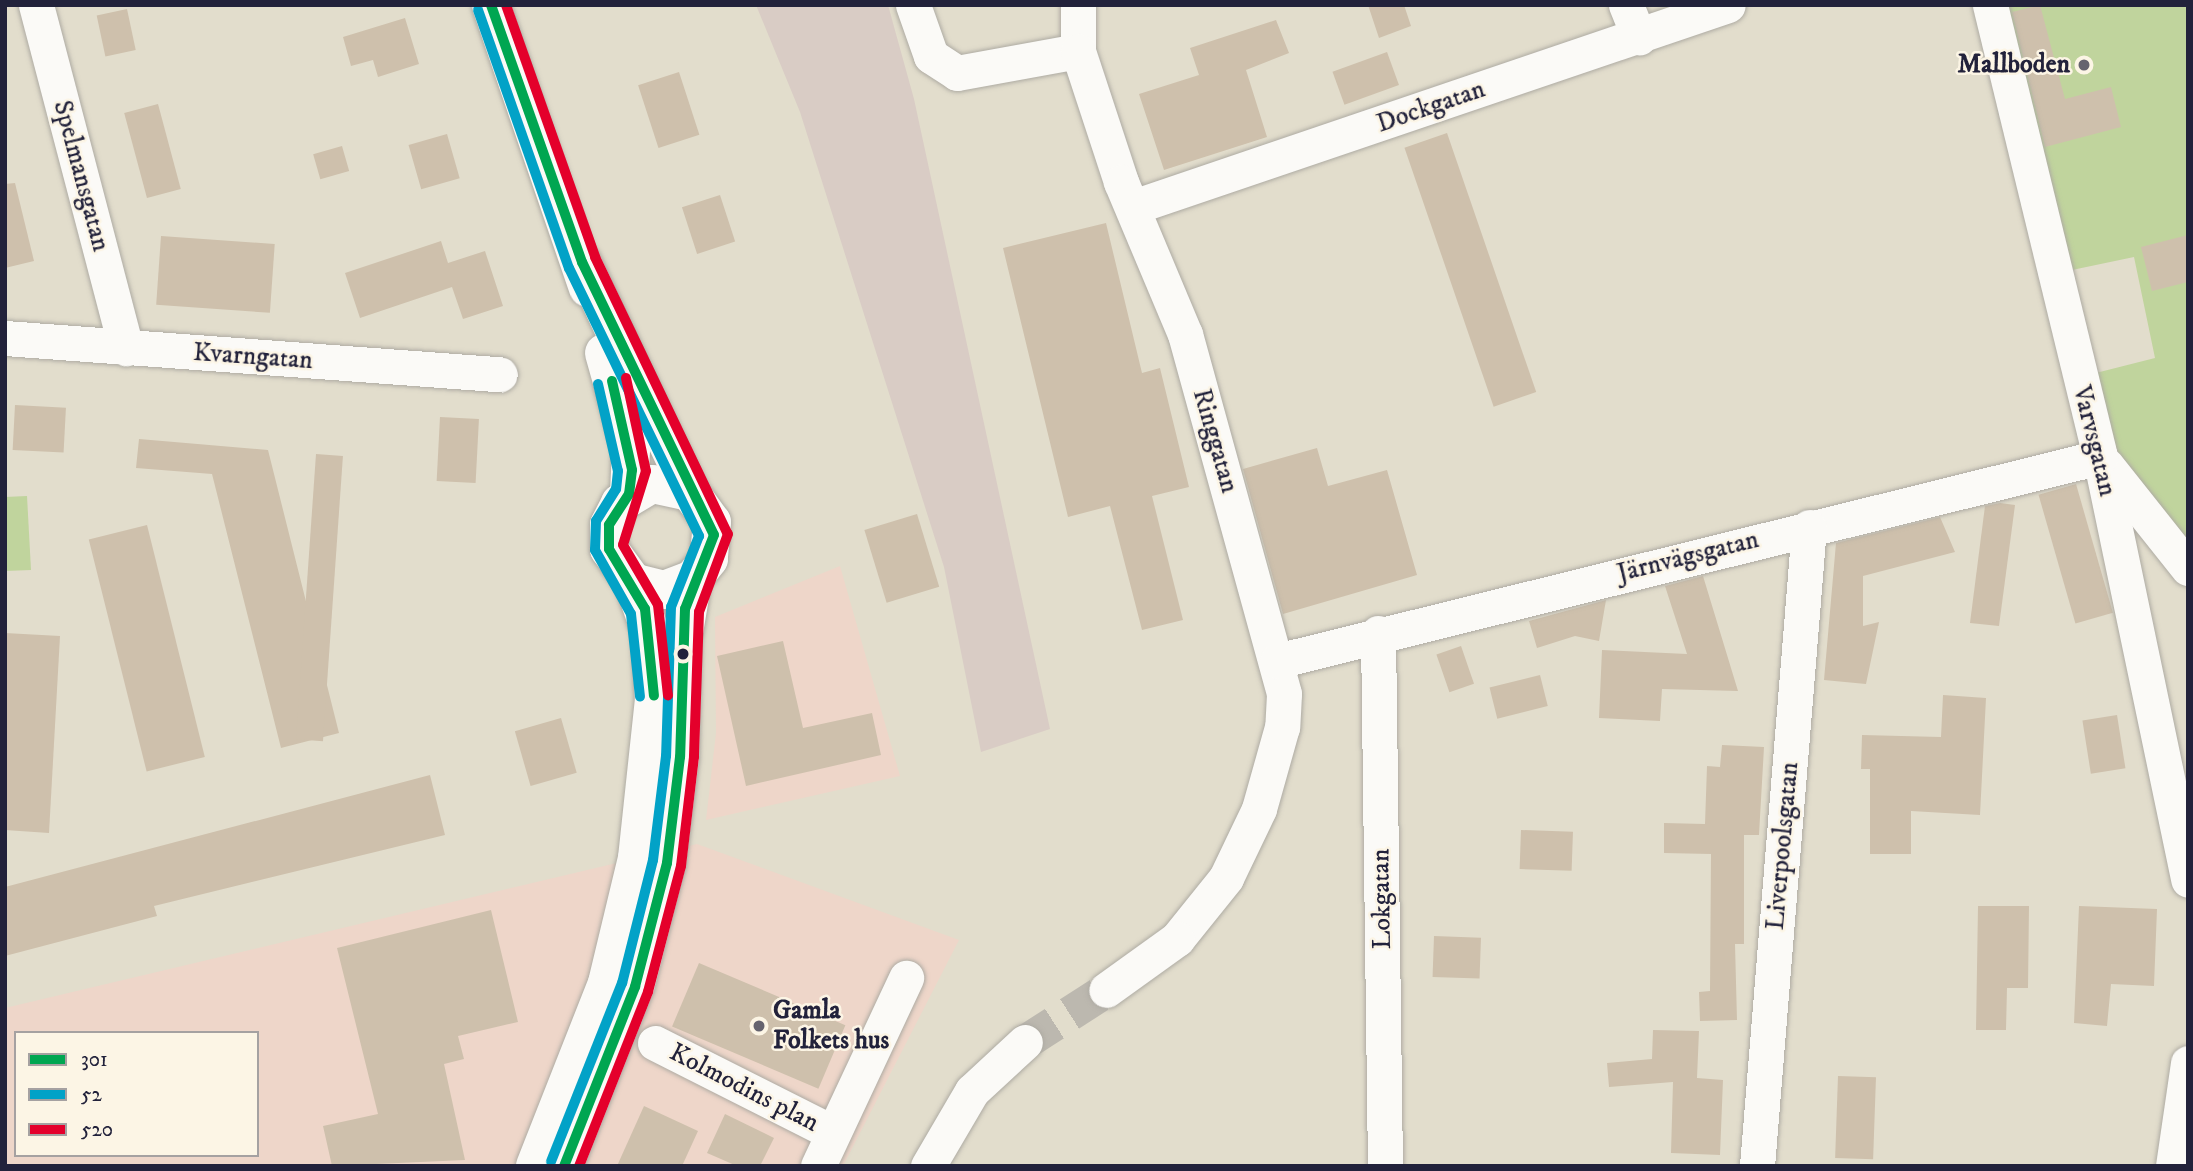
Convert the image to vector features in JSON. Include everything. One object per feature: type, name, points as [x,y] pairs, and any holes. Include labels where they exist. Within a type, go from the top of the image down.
[{"type":"main road","points":[[491,5],[582,262],[629,439],[629,494]]},
{"type":"main road","points":[[564,1166],[635,987],[667,863],[680,757],[684,629],[693,579],[709,559],[714,535],[707,510],[690,492],[582,262]]},
{"type":"main road","points":[[535,1166],[607,983],[637,858],[654,700],[650,631],[633,582],[613,560],[608,537],[613,514],[629,494],[666,484],[690,492]]},
{"type":"main road","points":[[633,582],[664,590],[693,579]]},
{"type":"street","name":"Spelmansgatan","points":[[36,5],[126,348]]},
{"type":"street","points":[[913,5],[931,56],[957,73],[1078,51]]},
{"type":"street","name":"Ringgatan","points":[[1078,5],[1078,51],[1133,207],[1185,334],[1277,661],[1282,727],[1243,848],[1177,939],[1106,990]]},
{"type":"street","points":[[1626,5],[1639,37]]},
{"type":"street","name":"Dockgatan","points":[[1133,207],[1728,5]]},
{"type":"street","name":"Varvsgatan","points":[[1990,5],[2177,763],[2188,880]]},
{"type":"street","name":"Kvarngatan","points":[[5,338],[500,374]]},
{"type":"street","points":[[2100,457],[2188,568]]},
{"type":"street","name":"Järnvägsgatan","points":[[1277,661],[1378,633],[2100,457]]},
{"type":"street","name":"Liverpoolsgatan","points":[[1757,1166],[1808,527]]},
{"type":"street","name":"Lokgatan","points":[[1378,633],[1385,1166]]},
{"type":"street","points":[[818,1166],[906,978]]},
{"type":"street","points":[[928,1166],[972,1091],[1025,1042]]},
{"type":"street","name":"Kolmodins plan","points":[[655,1043],[833,1133]]},
{"type":"street","points":[[2173,1166],[2188,1063]]},
{"type":"shaded area","points":[[756,5],[888,5],[914,99],[1050,729],[981,752],[944,567],[800,112]]},
{"type":"shaded area","points":[[840,566],[900,776],[706,820],[716,733],[715,617]]},
{"type":"shaded area","points":[[697,844],[959,940],[843,1166],[5,1166],[5,1008]]},
{"type":"green space","points":[[1987,5],[2188,5],[2188,552],[2096,437],[2080,377],[2155,358],[2134,257],[2053,274]]},
{"type":"green space","points":[[27,496],[31,570],[5,571],[5,497]]},
{"type":"building","points":[[1368,5],[1404,5],[1411,26],[1379,38]]},
{"type":"building","points":[[2040,5],[2065,99],[2111,87],[2121,127],[2045,147],[2012,12]]},
{"type":"building","points":[[127,9],[136,50],[105,57],[97,15]]},
{"type":"building","points":[[405,18],[419,64],[378,77],[373,60],[351,66],[343,37]]},
{"type":"building","points":[[1276,20],[1289,53],[1246,70],[1267,137],[1164,170],[1139,94],[1199,75],[1190,48]]},
{"type":"building","points":[[1387,52],[1399,85],[1344,105],[1332,72]]},
{"type":"building","points":[[679,72],[699,135],[658,148],[638,85]]},
{"type":"building","points":[[158,104],[181,189],[147,198],[124,113]]},
{"type":"building","points":[[1447,133],[1536,392],[1494,407],[1404,148]]},
{"type":"building","points":[[447,134],[460,178],[421,189],[409,145]]},
{"type":"building","points":[[342,146],[349,171],[320,179],[313,154]]},
{"type":"building","points":[[15,183],[34,261],[5,268],[5,184]]},
{"type":"building","points":[[720,195],[735,242],[697,254],[682,207]]},
{"type":"building","points":[[1106,223],[1142,373],[1160,368],[1189,487],[1152,496],[1183,620],[1142,630],[1110,506],[1068,517],[1003,248]]},
{"type":"building","points":[[2188,235],[2188,282],[2152,291],[2141,247]]},
{"type":"building","points":[[161,236],[275,244],[270,313],[156,305]]},
{"type":"building","points":[[441,241],[448,263],[485,251],[503,306],[463,319],[452,287],[360,318],[345,273]]},
{"type":"building","points":[[15,405],[66,408],[64,453],[13,450]]},
{"type":"building","points":[[440,417],[479,419],[476,483],[437,481]]},
{"type":"building","points":[[139,439],[268,450],[339,733],[281,748],[212,474],[136,468]]},
{"type":"building","points":[[1317,448],[1328,486],[1387,470],[1417,575],[1283,614],[1243,469]]},
{"type":"building","points":[[316,454],[343,456],[323,741],[296,739]]},
{"type":"building","points":[[2076,484],[2113,613],[2075,624],[2039,495]]},
{"type":"building","points":[[2000,503],[2015,505],[1999,626],[1970,623],[1985,506]]},
{"type":"building","points":[[917,514],[939,587],[887,603],[864,530]]},
{"type":"building","points":[[1940,517],[1955,552],[1863,576],[1863,626],[1879,622],[1866,684],[1824,680],[1836,543]]},
{"type":"building","points":[[147,525],[205,757],[147,771],[89,540]]},
{"type":"building","points":[[1703,576],[1738,691],[1662,689],[1660,721],[1599,718],[1602,650],[1687,654],[1665,586]]},
{"type":"building","points":[[1606,600],[1599,641],[1575,636],[1537,648],[1529,621]]},
{"type":"building","points":[[5,633],[60,636],[49,833],[5,830]]},
{"type":"building","points":[[783,641],[803,728],[872,713],[881,755],[746,786],[717,656]]},
{"type":"building","points":[[1461,646],[1474,684],[1449,692],[1436,654]]},
{"type":"building","points":[[1540,675],[1548,706],[1497,719],[1490,688]]},
{"type":"building","points":[[1943,695],[1986,698],[1980,815],[1911,811],[1911,854],[1870,854],[1870,769],[1861,769],[1862,735],[1941,737]]},
{"type":"building","points":[[2117,715],[2125,768],[2091,774],[2082,720]]},
{"type":"building","points":[[561,718],[577,773],[531,786],[515,731]]},
{"type":"building","points":[[1722,745],[1764,747],[1759,835],[1744,835],[1744,944],[1735,944],[1737,1020],[1700,1021],[1699,992],[1710,991],[1711,854],[1664,853],[1664,823],[1705,824],[1707,766],[1720,767]]},
{"type":"building","points":[[430,775],[445,835],[154,906],[157,916],[5,956],[5,887]]},
{"type":"building","points":[[1521,830],[1573,832],[1572,871],[1520,869]]},
{"type":"building","points":[[1978,906],[2029,906],[2028,988],[2007,988],[2006,1030],[1976,1030]]},
{"type":"building","points":[[2079,906],[2157,909],[2154,986],[2111,984],[2107,1026],[2074,1023]]},
{"type":"building","points":[[491,910],[518,1022],[458,1036],[464,1059],[444,1064],[465,1160],[332,1166],[323,1126],[378,1114],[337,948]]},
{"type":"building","points":[[1434,936],[1481,938],[1480,979],[1433,977]]},
{"type":"building","name":"Gamla Folkets hus","points":[[699,963],[845,1025],[818,1089],[672,1027]]},
{"type":"building","points":[[1653,1030],[1699,1031],[1697,1078],[1723,1080],[1720,1155],[1671,1153],[1673,1082],[1609,1087],[1607,1063],[1652,1059]]},
{"type":"building","points":[[1838,1076],[1876,1077],[1873,1159],[1835,1158]]},
{"type":"building","points":[[644,1106],[698,1131],[682,1166],[617,1166]]},
{"type":"building","points":[[725,1114],[774,1138],[760,1166],[737,1166],[707,1153]]},
{"type":"tunnel","points":[[1025,1042],[1106,990]]},
{"type":"transit line","name":"301","points":[[491,5],[582,262],[714,535],[685,609],[680,757],[667,863],[635,987],[564,1166]]},
{"type":"transit line","name":"520","points":[[506,5],[595,257],[728,534],[699,612],[694,757],[681,866],[648,992],[579,1166]]},
{"type":"transit line","name":"52","points":[[478,10],[569,268],[699,536],[671,607],[666,756],[653,860],[622,983],[551,1161]]},
{"type":"transit line","name":"520","points":[[626,378],[646,471],[623,545],[658,605],[668,695]]},
{"type":"transit line","name":"301","points":[[612,381],[632,470],[629,494],[609,525],[609,549],[645,609],[654,696]]},
{"type":"transit line","name":"52","points":[[598,384],[618,471],[616,489],[596,521],[595,550],[631,614],[640,697]]},
{"type":"place","name":"Mallboden","points":[[2084,65]]},
{"type":"place","name":"Gamla Folkets hus","points":[[759,1026]]}]
